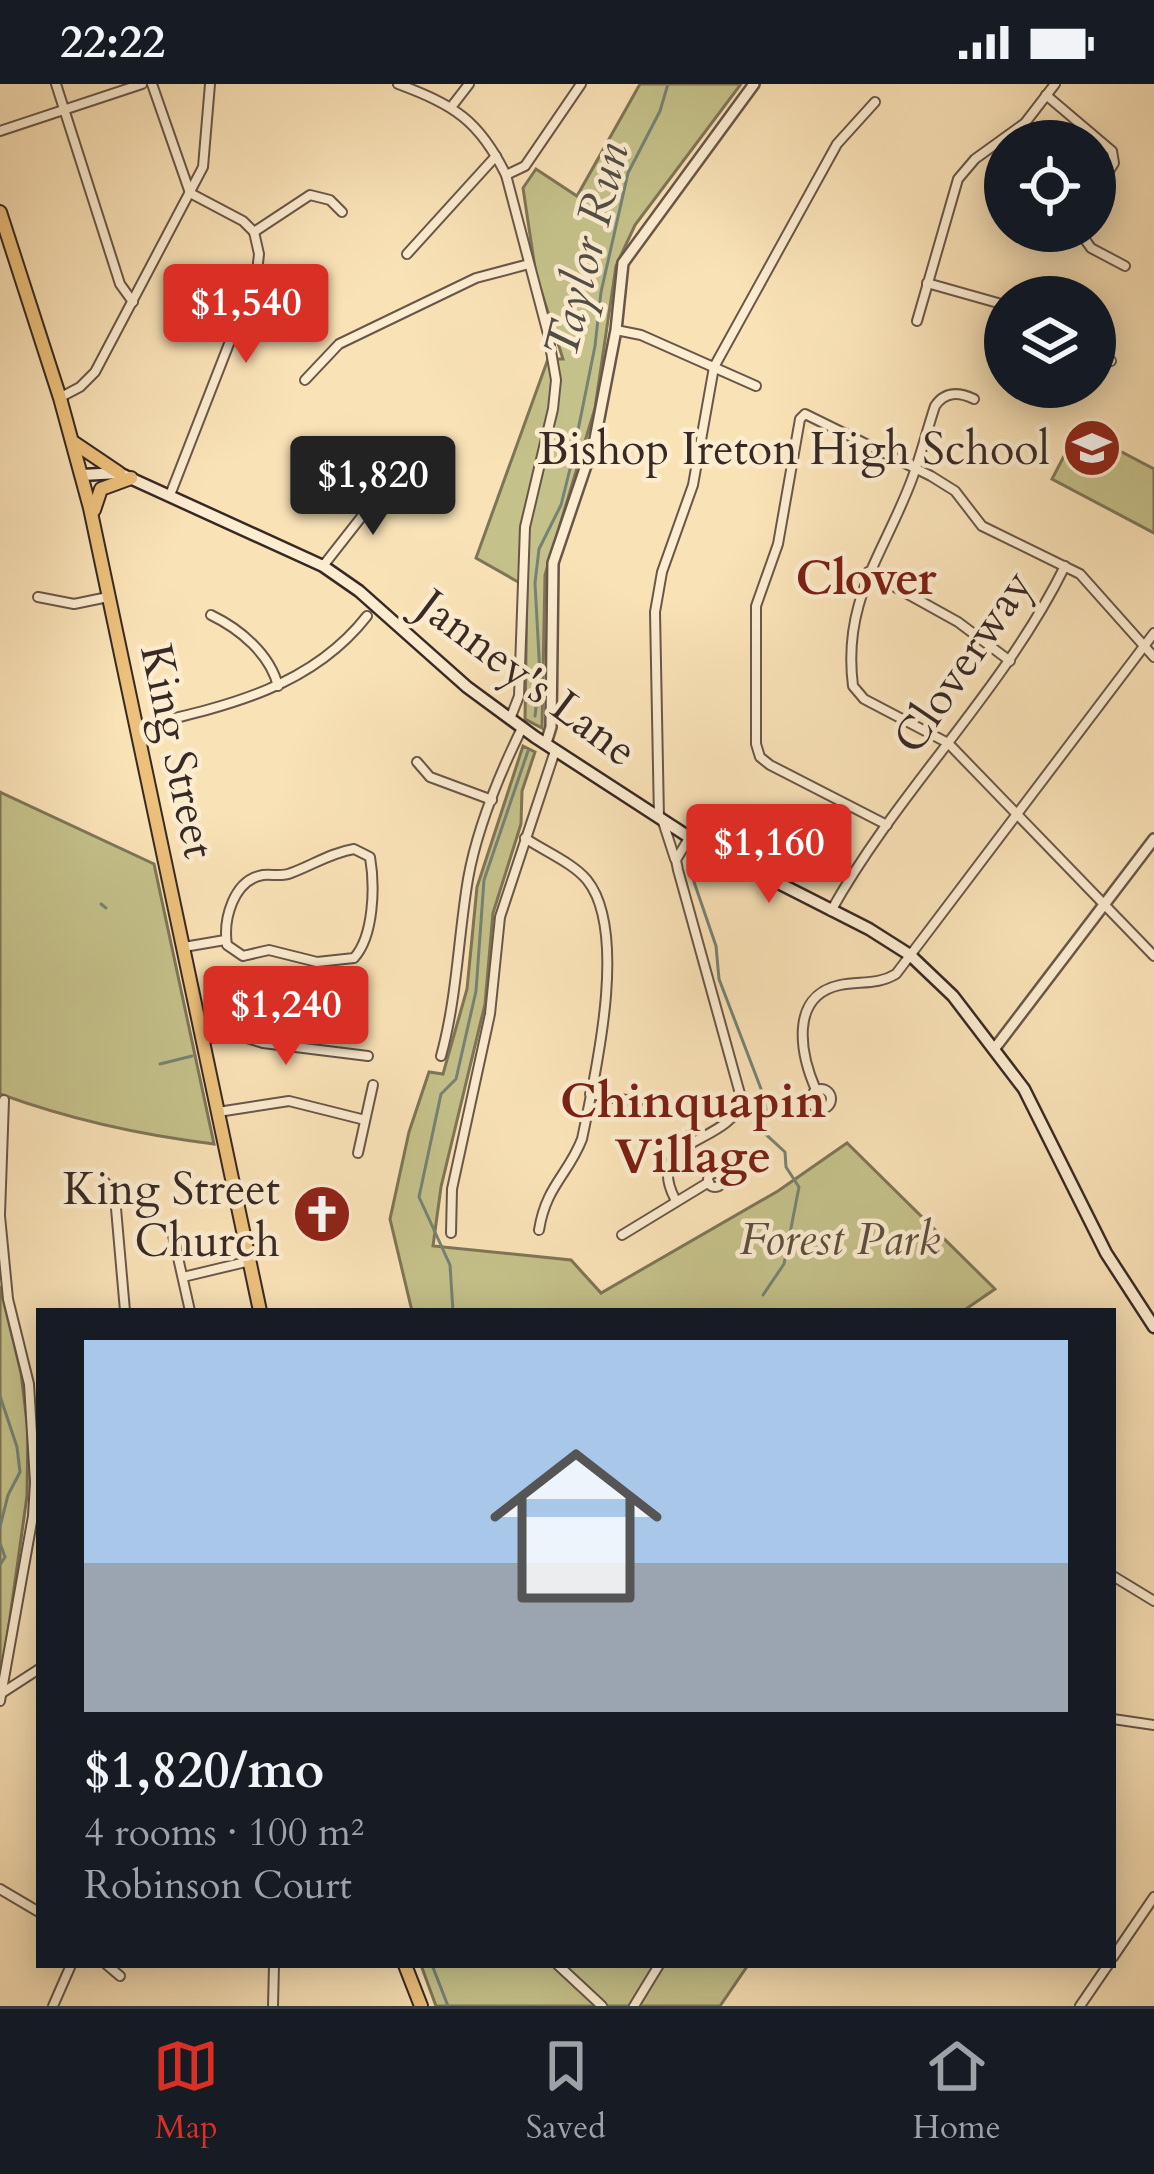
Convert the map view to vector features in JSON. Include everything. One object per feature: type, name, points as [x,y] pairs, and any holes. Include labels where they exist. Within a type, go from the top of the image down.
[{"type":"main road","name":"King Street","points":[[0,212],[82,475],[259,1308]]},
{"type":"main road","points":[[73,442],[125,476],[101,489],[93,523]]},
{"type":"main road","name":"Janney's Lane","points":[[82,475],[125,476],[323,566],[510,719],[661,820],[890,940],[953,996],[995,1048],[1046,1128],[1106,1253],[1154,1327]]},
{"type":"main road","points":[[406,1968],[421,2006]]},
{"type":"street","points":[[56,84],[120,284],[133,302]]},
{"type":"street","points":[[0,131],[142,84]]},
{"type":"street","points":[[152,84],[190,193],[243,221],[254,232],[259,254],[257,272],[170,496]]},
{"type":"street","points":[[60,398],[88,381],[203,167],[210,84]]},
{"type":"street","points":[[398,84],[452,106],[482,134],[496,156],[506,176],[555,368],[555,395],[525,527],[519,697],[510,719]]},
{"type":"street","points":[[452,106],[469,84]]},
{"type":"street","points":[[506,176],[525,166],[581,84]]},
{"type":"street","points":[[451,1233],[452,1190],[490,1014],[500,917],[551,746],[553,563],[595,439],[616,330],[620,274],[628,254],[754,84]]},
{"type":"street","points":[[917,321],[958,179],[975,159],[1024,124],[1055,84]]},
{"type":"street","points":[[1046,95],[1075,120]]},
{"type":"street","points":[[675,1199],[666,1177],[672,1160],[681,1149],[733,1120],[742,1101],[661,820],[655,612],[662,572],[693,485],[714,367],[837,144],[875,102]]},
{"type":"street","points":[[407,254],[496,156]]},
{"type":"street","points":[[254,232],[310,196],[330,200],[342,212]]},
{"type":"street","points":[[1104,252],[1125,266]]},
{"type":"street","points":[[305,380],[339,344],[476,278],[529,264]]},
{"type":"street","points":[[927,283],[984,299]]},
{"type":"street","points":[[616,330],[641,335],[756,386]]},
{"type":"street","points":[[974,398],[955,394],[939,401],[916,468],[868,572],[852,625],[853,686],[864,699],[948,743],[1154,956]]},
{"type":"street","points":[[887,825],[770,765],[760,757],[756,744],[756,606],[778,544],[800,419],[809,414],[916,468],[955,491],[982,526],[1091,582],[1154,657]]},
{"type":"street","points":[[356,452],[401,493],[412,494]]},
{"type":"street","points":[[323,566],[388,483]]},
{"type":"street","name":"Cloverway","points":[[831,910],[858,863],[1039,620],[1065,566]]},
{"type":"street","points":[[868,572],[958,622],[1010,661]]},
{"type":"street","points":[[38,597],[74,604],[109,597]]},
{"type":"street","points":[[211,615],[256,648],[278,686]]},
{"type":"street","points":[[137,727],[278,686],[326,660],[367,616]]},
{"type":"street","points":[[816,1090],[800,1037],[812,1005],[830,988],[891,978],[1154,633]]},
{"type":"street","points":[[441,1056],[457,987],[468,877],[492,800],[523,728]]},
{"type":"street","points":[[417,762],[436,780],[492,800]]},
{"type":"street","points":[[525,838],[585,878],[597,898],[610,962],[582,1139],[553,1184],[539,1230]]},
{"type":"street","points":[[676,860],[689,838]]},
{"type":"street","points":[[995,1048],[1154,839]]},
{"type":"street","points":[[354,848],[370,857],[373,892],[363,946],[354,958],[317,962],[269,950],[244,956],[231,950],[225,940],[234,898],[253,878],[284,876],[320,857],[354,848]]},
{"type":"street","points":[[184,947],[225,940]]},
{"type":"street","points":[[203,1039],[237,1035],[368,1057]]},
{"type":"street","points":[[358,1153],[373,1085]]},
{"type":"street","points":[[590,1094],[638,1102]]},
{"type":"street","points":[[1,1697],[36,1521],[31,1403],[8,1299],[0,1215],[4,1100]]},
{"type":"street","points":[[218,1112],[290,1101],[364,1120]]},
{"type":"street","points":[[105,1182],[115,1198],[125,1308]]},
{"type":"street","points":[[622,1235],[709,1182]]},
{"type":"street","points":[[172,1231],[189,1308]]},
{"type":"street","points":[[183,1277],[250,1262]]},
{"type":"street","points":[[1116,1578],[1154,1601]]},
{"type":"street","points":[[1,1697],[36,1671]]},
{"type":"street","points":[[1116,1719],[1154,1725]]},
{"type":"street","points":[[0,1889],[36,1907]]},
{"type":"street","points":[[1116,1954],[1154,1897]]},
{"type":"street","points":[[53,2006],[69,1968]]},
{"type":"street","points":[[110,1968],[120,1976]]},
{"type":"street","points":[[273,2006],[274,1968]]},
{"type":"street","points":[[561,1968],[602,2006]]},
{"type":"street","points":[[634,2006],[657,1968]]},
{"type":"street","points":[[1080,2006],[1106,1968]]},
{"type":"green space","points":[[640,84],[741,84],[635,225],[616,266],[595,408],[545,575],[542,728],[525,719],[527,587],[476,558],[548,359],[563,359],[536,275],[523,188],[536,169],[577,196]]},
{"type":"green space","points":[[1078,429],[1154,469],[1154,533],[1052,479]]},
{"type":"green space","name":"Forest Park","points":[[523,746],[535,752],[522,791],[521,824],[493,913],[485,1004],[441,1187],[433,1246],[571,1260],[601,1293],[778,1191],[847,1143],[995,1289],[967,1308],[411,1308],[390,1219],[409,1132],[429,1072],[443,1074],[467,989],[477,887]]},
{"type":"green space","points":[[0,792],[154,864],[214,1144],[106,1125],[0,1094]]},
{"type":"green space","points":[[0,1286],[21,1373],[28,1431],[27,1496],[0,1689]]},
{"type":"green space","points":[[422,1968],[746,1968],[720,2006],[436,2006]]},
{"type":"waterway","name":"Taylor Run","points":[[535,716],[540,675],[535,583],[539,549],[561,505],[571,465],[601,292],[628,173],[660,111],[668,84]]},
{"type":"waterway","name":"Taylor Run","points":[[453,1308],[450,1265],[419,1197],[441,1094],[456,1079],[476,991],[484,880],[528,751]]},
{"type":"waterway","points":[[692,876],[716,946],[719,979],[763,1094],[767,1113],[760,1129],[785,1152],[786,1167],[799,1187],[784,1264],[763,1295]]},
{"type":"waterway","points":[[101,904],[106,908]]},
{"type":"waterway","points":[[160,1064],[192,1056]]},
{"type":"waterway","points":[[0,1396],[20,1472],[0,1527]]},
{"type":"waterway","points":[[0,1543],[5,1557],[0,1565]]},
{"type":"waterway","name":"Taylor Run","points":[[433,1968],[448,2006]]},
{"type":"place","name":"Bishop Ireton High School","points":[[1092,448]]},
{"type":"place","name":"King Street Church","points":[[322,1214]]},
{"type":"district","name":"Clover","points":[[866,577]]},
{"type":"district","name":"Chinquapin Village","points":[[693,1128]]}]
